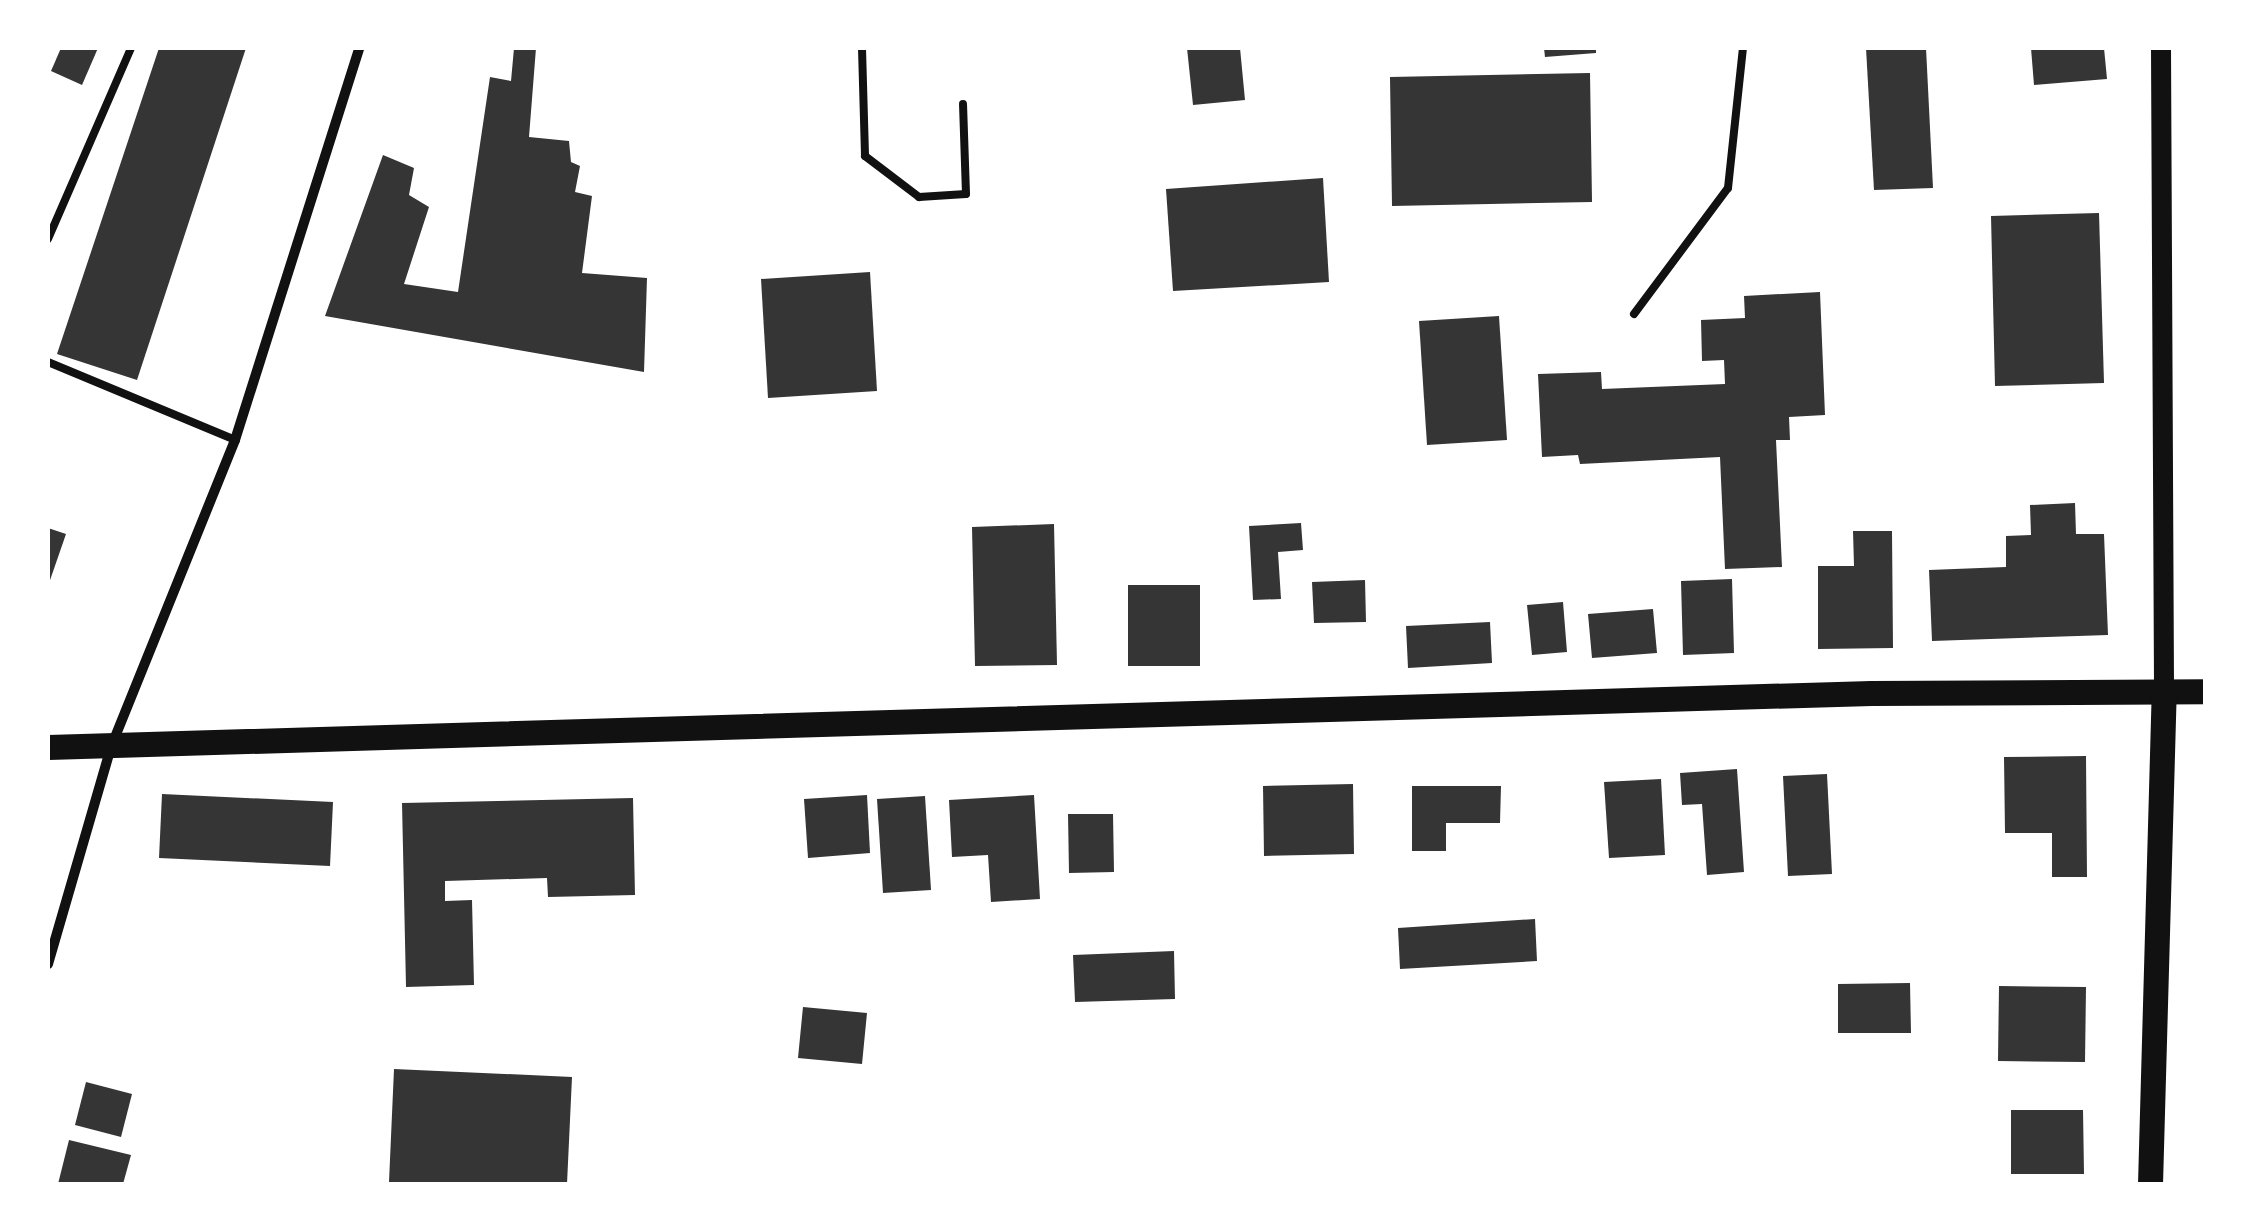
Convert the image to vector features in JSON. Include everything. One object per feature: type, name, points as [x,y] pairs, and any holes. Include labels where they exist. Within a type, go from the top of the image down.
[{"type":"main road","points":[[2150,1184],[2164,691],[2162,48]]},
{"type":"main road","points":[[48,747],[1852,694],[2206,690]]},
{"type":"street","points":[[48,964],[110,747],[235,440],[359,48]]},
{"type":"lane","points":[[48,239],[131,48]]},
{"type":"lane","points":[[862,48],[865,156],[919,197],[966,194],[963,104]]},
{"type":"lane","points":[[1634,314],[1728,188],[1743,48]]},
{"type":"lane","points":[[48,362],[235,440]]},
{"type":"building","points":[[61,48],[98,48],[82,85],[51,71]]},
{"type":"building","points":[[159,48],[246,48],[137,380],[57,354]]},
{"type":"building","points":[[514,48],[536,48],[529,137],[569,141],[571,162],[580,166],[575,192],[592,196],[582,273],[647,278],[644,372],[325,316],[383,155],[414,168],[409,195],[429,207],[404,284],[458,292],[490,77],[511,81]]},
{"type":"building","points":[[1187,48],[1240,48],[1245,100],[1193,105]]},
{"type":"building","points":[[1544,48],[1596,48],[1596,53],[1545,57]]},
{"type":"building","points":[[1866,48],[1926,48],[1933,188],[1874,190]]},
{"type":"building","points":[[2031,48],[2104,48],[2107,79],[2034,85]]},
{"type":"building","points":[[1590,73],[1592,202],[1392,206],[1390,77]]},
{"type":"building","points":[[1323,178],[1329,282],[1173,291],[1166,189]]},
{"type":"building","points":[[2099,213],[2104,383],[1995,386],[1991,216]]},
{"type":"building","points":[[870,272],[877,391],[768,398],[761,279]]},
{"type":"building","points":[[1820,292],[1825,415],[1789,417],[1790,440],[1776,440],[1782,567],[1725,569],[1720,457],[1580,464],[1578,455],[1542,457],[1538,374],[1601,372],[1602,389],[1725,384],[1724,360],[1702,361],[1701,320],[1745,318],[1744,296]]},
{"type":"building","points":[[1499,316],[1507,440],[1427,445],[1419,321]]},
{"type":"building","points":[[2075,503],[2076,534],[2104,534],[2108,635],[1932,641],[1929,570],[2006,567],[2006,536],[2031,535],[2030,505]]},
{"type":"building","points":[[1301,523],[1303,550],[1278,552],[1281,599],[1253,600],[1249,526]]},
{"type":"building","points":[[1054,524],[1057,665],[975,666],[972,527]]},
{"type":"building","points":[[48,528],[66,534],[48,586]]},
{"type":"building","points":[[1853,531],[1892,531],[1893,648],[1818,649],[1818,566],[1854,566]]},
{"type":"building","points":[[1732,579],[1734,653],[1683,655],[1681,581]]},
{"type":"building","points":[[1365,580],[1366,622],[1314,623],[1312,582]]},
{"type":"building","points":[[1128,585],[1200,585],[1200,666],[1128,666]]},
{"type":"building","points":[[1563,602],[1567,652],[1532,655],[1527,605]]},
{"type":"building","points":[[1653,609],[1657,653],[1592,658],[1588,614]]},
{"type":"building","points":[[1490,622],[1492,663],[1408,668],[1406,626]]},
{"type":"building","points":[[2086,756],[2087,877],[2052,877],[2052,833],[2005,833],[2004,757]]},
{"type":"building","points":[[1737,769],[1744,872],[1707,875],[1702,804],[1682,805],[1680,773]]},
{"type":"building","points":[[1827,774],[1832,874],[1788,876],[1783,776]]},
{"type":"building","points":[[1661,779],[1665,855],[1609,858],[1604,782]]},
{"type":"building","points":[[1353,784],[1354,854],[1264,856],[1263,786]]},
{"type":"building","points":[[1412,786],[1501,786],[1500,823],[1446,823],[1446,851],[1412,851]]},
{"type":"building","points":[[162,794],[333,802],[330,866],[159,858]]},
{"type":"building","points":[[867,795],[870,853],[808,858],[804,799]]},
{"type":"building","points":[[1034,795],[1040,899],[991,902],[988,855],[952,857],[949,800]]},
{"type":"building","points":[[925,796],[931,890],[883,893],[877,799]]},
{"type":"building","points":[[633,798],[635,895],[548,897],[547,878],[445,881],[445,901],[472,900],[474,985],[406,987],[402,803]]},
{"type":"building","points":[[1068,814],[1113,814],[1114,872],[1069,873]]},
{"type":"building","points":[[1535,919],[1537,961],[1400,969],[1398,928]]},
{"type":"building","points":[[1174,951],[1175,999],[1075,1002],[1073,955]]},
{"type":"building","points":[[1910,983],[1911,1033],[1838,1033],[1838,984]]},
{"type":"building","points":[[1999,986],[2086,987],[2085,1062],[1998,1061]]},
{"type":"building","points":[[803,1007],[867,1013],[862,1064],[798,1058]]},
{"type":"building","points":[[394,1069],[572,1077],[567,1184],[389,1182]]},
{"type":"building","points":[[86,1082],[132,1094],[121,1137],[75,1125]]},
{"type":"building","points":[[2011,1110],[2083,1110],[2084,1174],[2011,1174]]},
{"type":"building","points":[[69,1140],[131,1155],[123,1184],[58,1184]]}]
